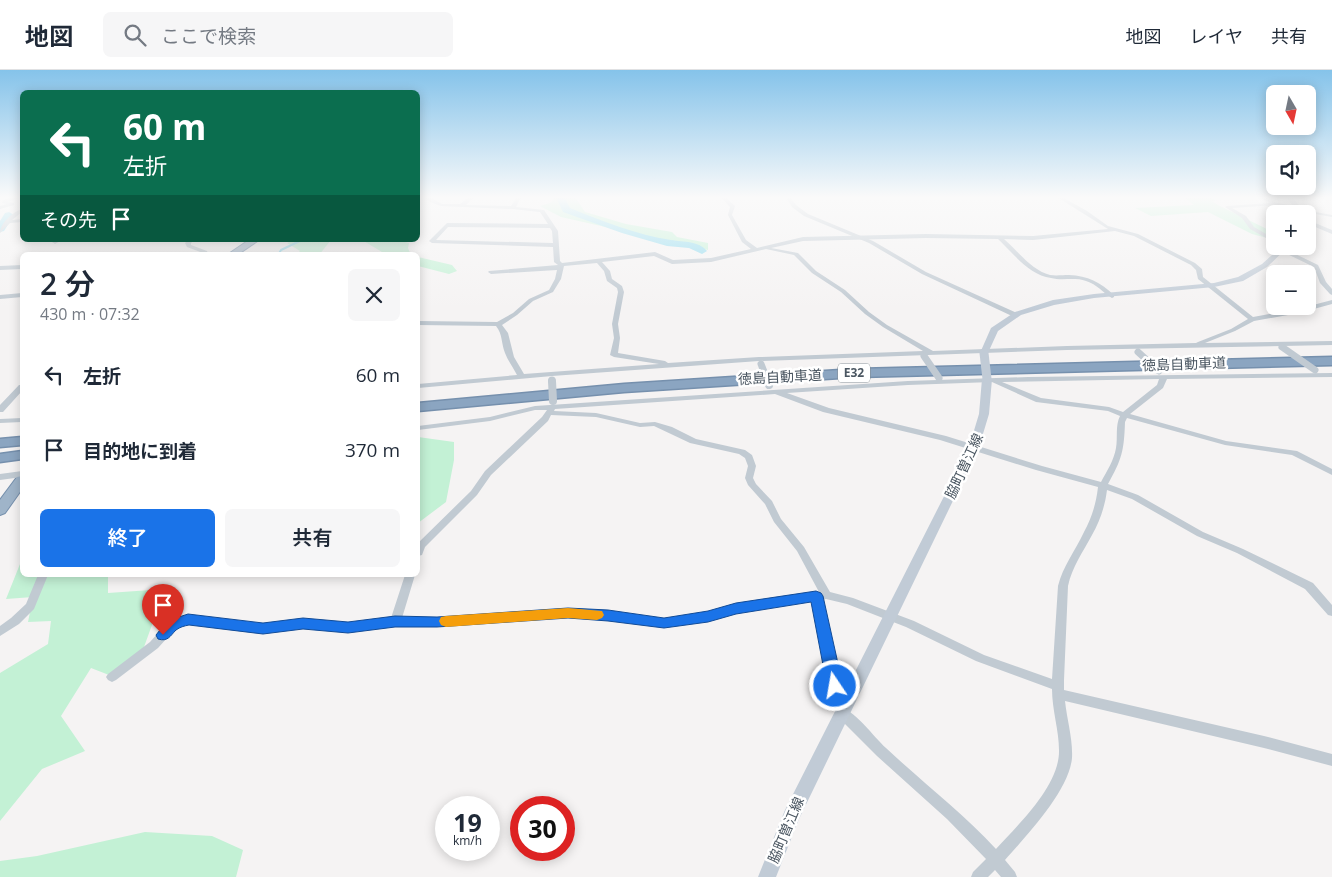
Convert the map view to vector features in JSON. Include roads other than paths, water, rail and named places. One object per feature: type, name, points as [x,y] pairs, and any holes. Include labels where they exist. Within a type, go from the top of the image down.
[{"type":"highway","points":[[236,252],[252,242]]},
{"type":"highway","name":"徳島自動車道","points":[[420,400],[622,381],[842,368],[1119,361],[1332,361]]},
{"type":"highway","name":"徳島自動車道","points":[[420,407],[624,388],[856,373],[1293,361]]},
{"type":"highway","points":[[0,441],[20,439]]},
{"type":"highway","points":[[0,450],[20,448]]},
{"type":"highway","points":[[0,458],[20,455]]},
{"type":"highway","points":[[0,510],[20,483]]},
{"type":"main road","points":[[984,352],[986,342],[994,329],[1015,314],[1048,303],[1210,286],[1240,279],[1254,273],[1276,255]]},
{"type":"main road","name":"脇町曽江線","points":[[767,877],[791,816],[841,712],[974,447],[984,422],[987,401],[989,380],[984,352]]},
{"type":"street","points":[[438,235],[432,241],[556,245]]},
{"type":"street","points":[[556,235],[557,262],[561,266]]},
{"type":"street","points":[[741,235],[744,241],[756,250]]},
{"type":"street","points":[[853,235],[924,273],[1015,314]]},
{"type":"street","points":[[491,272],[599,262],[655,254],[665,260],[684,262],[711,260],[803,239],[859,237],[1034,238],[1067,235]]},
{"type":"street","points":[[1134,235],[1193,264],[1199,269],[1200,278],[1252,319]]},
{"type":"street","points":[[1000,238],[1028,264],[1044,274],[1050,277],[1088,278],[1098,283],[1112,296]]},
{"type":"street","points":[[189,242],[189,246],[205,252]]},
{"type":"street","points":[[764,248],[796,254],[814,272],[844,291],[868,313],[925,354],[940,380]]},
{"type":"street","points":[[1296,255],[1316,266],[1324,283],[1332,293]]},
{"type":"street","points":[[599,262],[607,271],[609,280],[620,287],[621,292],[615,324],[617,338],[614,354],[664,362],[668,366]]},
{"type":"street","points":[[420,323],[498,324],[515,314],[531,300],[551,290],[558,279],[561,266]]},
{"type":"street","points":[[0,268],[20,267]]},
{"type":"street","points":[[0,297],[20,295]]},
{"type":"street","points":[[1198,346],[1200,343],[1233,330],[1252,319],[1298,312],[1332,302]]},
{"type":"street","points":[[498,324],[507,337],[508,354],[518,367],[521,376]]},
{"type":"street","points":[[420,386],[521,376],[552,377],[668,366],[925,354],[1198,346],[1280,346],[1332,343]]},
{"type":"street","points":[[1280,346],[1315,370],[1328,376]]},
{"type":"street","points":[[1136,349],[1162,374]]},
{"type":"street","points":[[760,362],[771,388],[826,410],[943,438],[1040,468],[1104,485],[1135,497],[1200,534],[1309,586],[1332,612]]},
{"type":"street","points":[[420,428],[490,419],[525,410],[771,388],[940,380],[1162,374],[1328,376]]},
{"type":"street","points":[[978,877],[996,859],[1047,798],[1064,768],[1065,745],[1058,690],[1063,586],[1066,573],[1093,524],[1100,507],[1104,485],[1114,466],[1120,448],[1121,422],[1124,416],[1160,386],[1162,374]]},
{"type":"street","points":[[420,546],[474,493],[488,472],[552,407],[552,377]]},
{"type":"street","points":[[989,380],[1039,400],[1109,409],[1124,416],[1225,443],[1294,453],[1332,472]]},
{"type":"street","points":[[0,410],[20,390]]},
{"type":"street","points":[[552,407],[640,426],[655,424],[693,441],[742,452],[749,457],[752,466],[749,478],[752,484],[770,503],[777,520],[801,549],[821,596],[835,686],[848,698]]},
{"type":"street","points":[[0,421],[20,420]]},
{"type":"street","points":[[0,477],[20,474]]},
{"type":"street","points":[[0,632],[15,621],[30,606],[42,577]]},
{"type":"street","points":[[395,622],[409,577]]},
{"type":"street","points":[[112,677],[154,645],[172,625],[188,619],[263,628],[303,624],[348,627],[395,622],[437,622],[568,613],[608,615],[664,623],[708,616],[736,609],[821,596],[849,600],[889,618],[910,624],[980,658],[1058,690],[1119,710],[1161,717],[1282,745],[1332,760]]},
{"type":"street","points":[[841,712],[996,859],[1010,877]]},
{"type":"waterway","points":[[640,235],[662,241],[692,246],[702,251]]},
{"type":"waterway","points":[[280,252],[298,242]]}]
